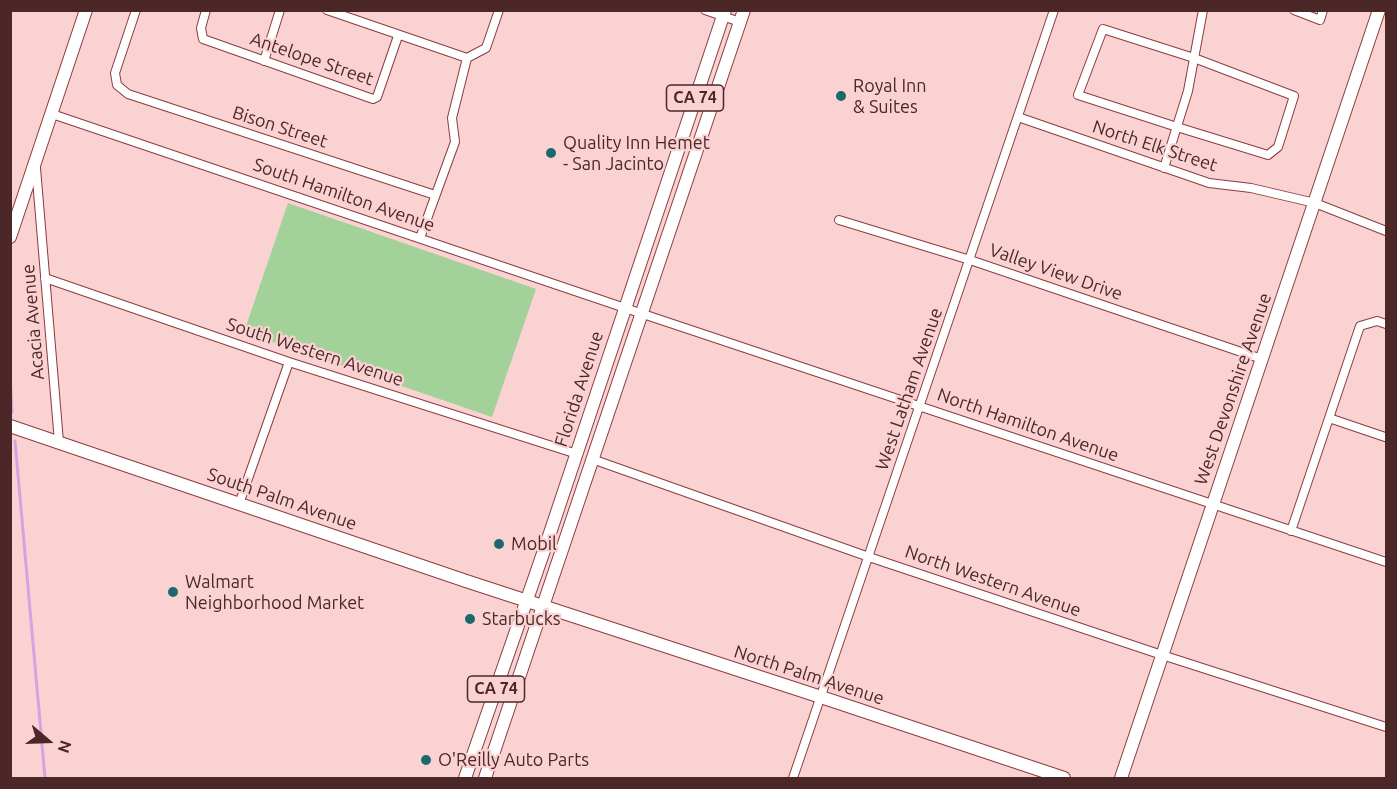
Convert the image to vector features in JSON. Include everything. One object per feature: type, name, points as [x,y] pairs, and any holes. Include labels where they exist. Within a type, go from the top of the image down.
[{"type":"street","points":[[10,237],[86,10]]},
{"type":"street","name":"Bison Street","points":[[136,10],[115,73],[117,85],[128,94],[435,195]]},
{"type":"street","name":"Antelope Street","points":[[206,10],[201,28],[203,39],[373,99],[377,97],[398,36]]},
{"type":"street","points":[[264,61],[280,10]]},
{"type":"street","points":[[327,10],[467,58],[486,48],[499,10]]},
{"type":"street","points":[[705,10],[742,16]]},
{"type":"street","name":"West Latham Avenue","points":[[793,778],[1054,10]]},
{"type":"street","points":[[1164,168],[1188,91],[1203,10]]},
{"type":"street","points":[[1294,10],[1320,20],[1323,10]]},
{"type":"street","name":"West Devonshire Avenue","points":[[1120,778],[1379,10]]},
{"type":"street","name":"Florida Avenue","points":[[465,778],[577,454],[724,13]]},
{"type":"street","name":"Florida Avenue","points":[[485,778],[742,16]]},
{"type":"street","points":[[1103,29],[1194,58],[1294,96],[1278,147],[1268,155],[1177,127],[1078,94],[1103,29]]},
{"type":"street","points":[[420,238],[455,142],[452,118],[467,58]]},
{"type":"street","name":"South Hamilton Avenue","points":[[52,114],[625,308]]},
{"type":"street","name":"North Elk Street","points":[[1018,117],[1209,183],[1251,188],[1315,203],[1386,231]]},
{"type":"street","name":"Acacia Avenue","points":[[35,163],[59,442]]},
{"type":"street","name":"Valley View Drive","points":[[839,220],[970,261],[1262,359]]},
{"type":"street","name":"South Western Avenue","points":[[45,278],[289,362],[577,454]]},
{"type":"street","name":"North Hamilton Avenue","points":[[625,308],[1386,562]]},
{"type":"street","points":[[1291,531],[1360,326],[1377,321],[1386,324]]},
{"type":"street","points":[[238,504],[289,362]]},
{"type":"street","points":[[1329,418],[1385,437]]},
{"type":"street","name":"South Palm Avenue","points":[[13,427],[542,606]]},
{"type":"street","name":"North Western Avenue","points":[[592,459],[870,557],[1386,727]]},
{"type":"street","name":"North Palm Avenue","points":[[542,606],[1064,778]]},
{"type":"green space","points":[[288,203],[536,289],[492,417],[244,332]]},
{"type":"waterway","points":[[10,375],[12,412]]},
{"type":"waterway","points":[[15,441],[45,778]]},
{"type":"place","name":"Royal Inn & Suites","points":[[841,96]]},
{"type":"place","name":"Quality Inn Hemet - San Jacinto","points":[[551,153]]},
{"type":"place","name":"Mobil","points":[[499,544]]},
{"type":"place","name":"Walmart Neighborhood Market","points":[[173,592]]},
{"type":"place","name":"Starbucks","points":[[470,619]]},
{"type":"place","name":"O'Reilly Auto Parts","points":[[426,760]]}]
